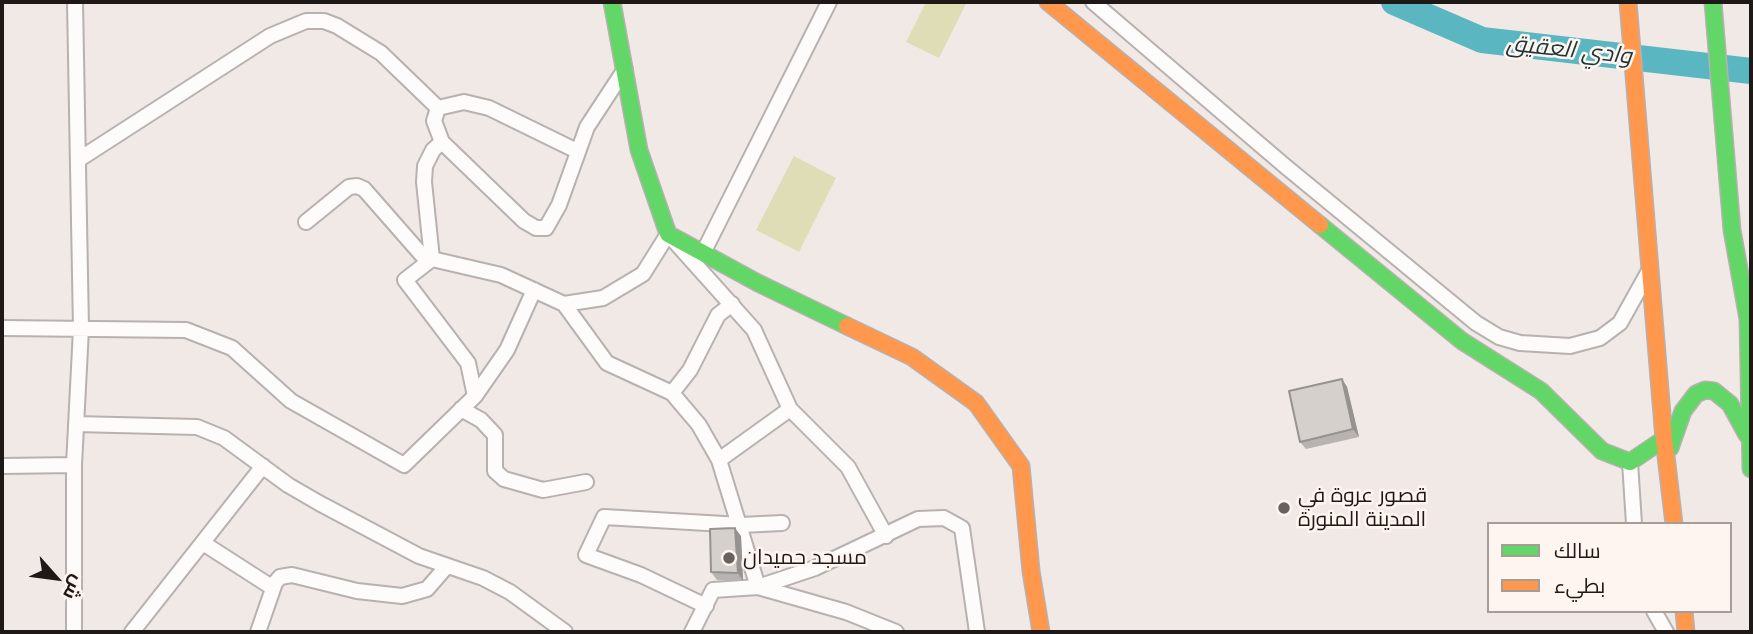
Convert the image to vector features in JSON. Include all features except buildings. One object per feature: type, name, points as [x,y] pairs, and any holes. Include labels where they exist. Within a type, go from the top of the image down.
[{"type":"street","points":[[75,2],[81,329],[74,465],[75,632]]},
{"type":"street","points":[[612,2],[639,150],[668,234],[754,330],[790,409],[848,467],[886,536]]},
{"type":"street","points":[[703,253],[829,2]]},
{"type":"street","points":[[1048,2],[1462,341],[1541,391],[1602,451],[1630,462]]},
{"type":"street","points":[[1093,2],[1306,184],[1476,323],[1499,337],[1520,343],[1570,346],[1600,338],[1620,323],[1649,270]]},
{"type":"street","points":[[1628,2],[1649,270],[1674,522]]},
{"type":"street","points":[[1713,2],[1732,230],[1749,319],[1748,437],[1751,469]]},
{"type":"street","points":[[78,160],[271,36],[306,21],[324,21],[337,26],[381,53],[438,108]]},
{"type":"street","points":[[438,108],[434,121],[443,142],[524,221],[536,228],[546,228],[551,222],[587,127],[625,69]]},
{"type":"street","points":[[438,108],[464,102],[489,108],[578,151]]},
{"type":"street","points":[[430,260],[425,166],[433,150],[443,142]]},
{"type":"street","points":[[306,222],[349,187],[356,186],[364,189],[430,260],[501,275],[564,304],[607,363],[672,393],[699,425],[719,460],[758,587]]},
{"type":"street","points":[[668,234],[758,283],[912,357],[976,403],[1021,466],[1031,571],[1041,632]]},
{"type":"street","points":[[564,304],[603,298],[642,274],[668,234]]},
{"type":"street","points":[[430,260],[405,280],[468,363],[475,396]]},
{"type":"street","points":[[2,328],[186,330],[233,348],[291,401],[404,465],[475,396],[507,350],[534,290]]},
{"type":"street","points":[[672,393],[690,370],[718,316],[732,304]]},
{"type":"street","points":[[1667,462],[1677,423],[1683,411],[1696,394],[1705,390],[1714,391],[1730,404],[1748,437]]},
{"type":"street","points":[[719,460],[790,409]]},
{"type":"street","points":[[461,410],[481,420],[495,435],[495,471],[505,480],[543,490],[586,482]]},
{"type":"street","points":[[76,424],[197,427],[224,438],[319,503],[419,556],[483,578],[510,592],[565,632]]},
{"type":"street","points":[[1630,462],[1664,439]]},
{"type":"street","points":[[1630,462],[1634,522]]},
{"type":"street","points":[[2,466],[74,465]]},
{"type":"street","points":[[132,632],[263,466]]},
{"type":"street","points":[[706,606],[641,575],[586,555],[604,517],[741,525],[782,523]]},
{"type":"street","points":[[692,632],[713,590],[758,587],[815,568],[918,519],[944,518],[962,528],[977,632]]},
{"type":"street","points":[[203,543],[273,588]]},
{"type":"street","points":[[258,632],[273,588],[280,577],[292,575],[357,591],[402,596],[427,589],[447,566]]},
{"type":"street","points":[[758,587],[846,612],[896,632]]},
{"type":"street","points":[[1655,613],[1666,632]]},
{"type":"street","points":[[1681,632],[1684,613]]},
{"type":"shaded area","points":[[926,2],[967,2],[939,58],[906,42]]},
{"type":"shaded area","points":[[794,156],[836,178],[799,252],[756,230]]},
{"type":"waterway","name":"وادي العقيق","points":[[1394,2],[1482,40],[1751,71]]},
{"type":"traffic: fast","points":[[612,2],[639,150],[668,234],[758,283],[847,326]]},
{"type":"traffic: fast","points":[[1713,2],[1732,230],[1748,319],[1751,469]]},
{"type":"traffic: fast","points":[[1320,225],[1462,341],[1541,391],[1602,451],[1630,462],[1664,439]]},
{"type":"traffic: fast","points":[[1670,448],[1683,411],[1696,394],[1705,390],[1714,391],[1730,404],[1747,435]]},
{"type":"traffic: slow","points":[[1048,2],[1320,225]]},
{"type":"traffic: slow","points":[[1628,2],[1664,439],[1674,522]]},
{"type":"traffic: slow","points":[[847,326],[912,357],[976,403],[1021,466],[1031,571],[1041,632]]},
{"type":"traffic: slow","points":[[1684,613],[1686,632]]},
{"type":"place","name":"قصور عروة في المدينة المنورة","points":[[1284,508]]},
{"type":"place","name":"مسجد حميدان","points":[[729,558]]}]
